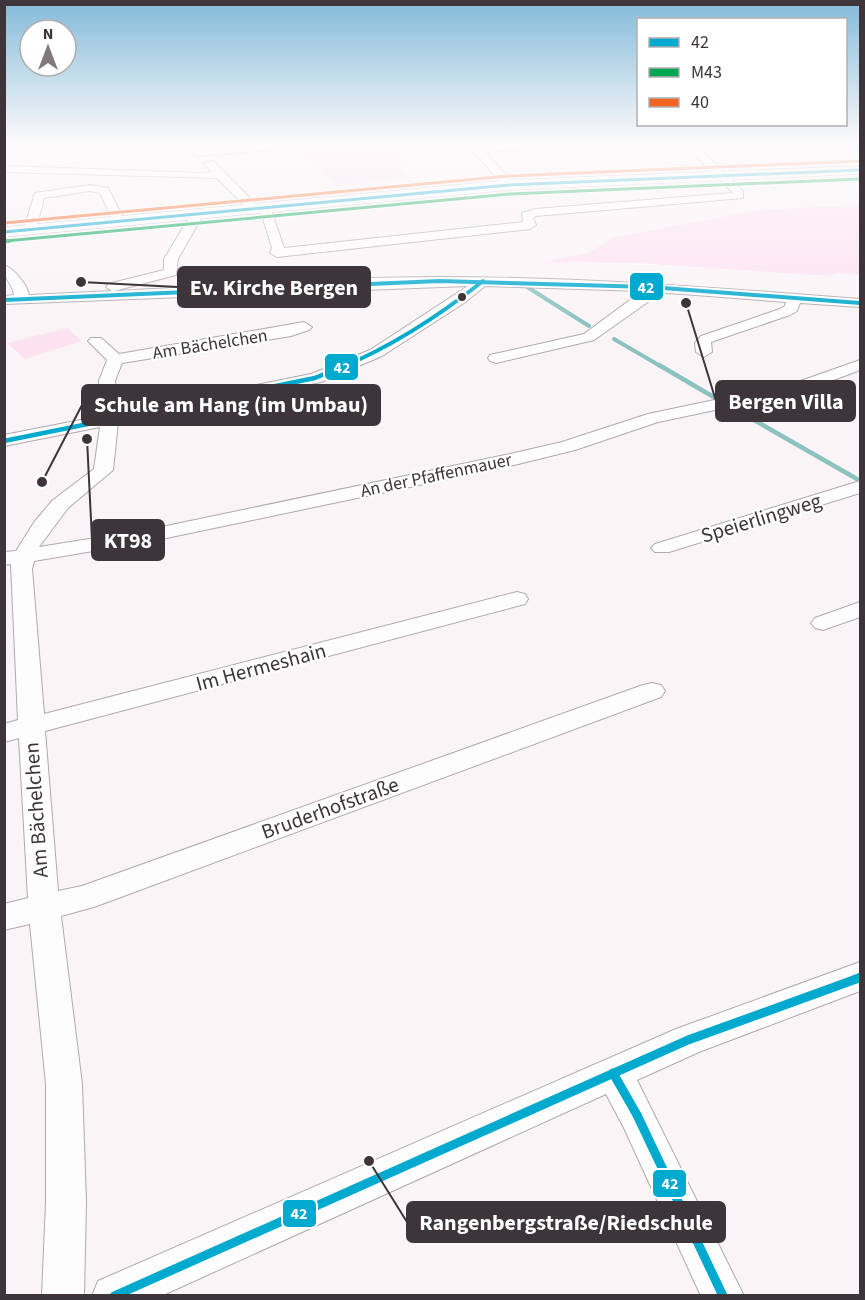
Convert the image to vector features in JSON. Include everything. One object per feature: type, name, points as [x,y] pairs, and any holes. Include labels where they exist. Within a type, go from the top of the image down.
[{"type":"street","points":[[30,229],[37,204]]},
{"type":"street","points":[[110,204],[118,220]]},
{"type":"street","points":[[255,204],[260,208],[278,248],[277,253],[530,225],[526,216],[535,213],[647,204]]},
{"type":"street","points":[[4,232],[307,204]]},
{"type":"street","points":[[4,300],[22,295],[98,290],[171,272],[171,260],[198,213]]},
{"type":"street","points":[[4,269],[22,295]]},
{"type":"street","points":[[4,290],[22,295],[102,297],[406,281],[483,281],[650,287],[861,303]]},
{"type":"street","points":[[4,441],[279,387],[342,369],[376,353],[459,300],[483,281]]},
{"type":"street","points":[[496,358],[589,337],[647,296],[650,287]]},
{"type":"street","points":[[704,352],[703,343],[706,339],[785,312],[792,308],[794,297]]},
{"type":"street","name":"Am Bächelchen","points":[[63,1296],[66,1202],[64,1084],[44,908],[21,569],[14,557],[73,492],[103,470],[110,420],[106,381],[115,359],[291,332],[304,327]]},
{"type":"street","points":[[96,341],[115,359]]},
{"type":"street","name":"An der Pfaffenmauer","points":[[14,557],[152,535],[510,460],[568,446],[654,418],[799,387],[861,364]]},
{"type":"street","name":"Speierlingweg","points":[[662,548],[861,487]]},
{"type":"street","name":"Im Hermeshain","points":[[4,733],[517,599]]},
{"type":"street","points":[[823,623],[861,609]]},
{"type":"street","name":"Bruderhofstraße","points":[[4,917],[83,898],[652,691]]},
{"type":"street","points":[[113,1296],[688,1040],[861,977]]},
{"type":"street","points":[[613,1073],[637,1115],[723,1296]]},
{"type":"shaded area","points":[[860,205],[860,275],[837,273],[830,276],[638,263],[541,262],[589,253],[612,238],[758,210]]},
{"type":"shaded area","points":[[67,328],[82,341],[25,359],[7,343]]},
{"type":"waterway","points":[[524,285],[589,326]]},
{"type":"waterway","points":[[614,339],[662,367]]},
{"type":"waterway","points":[[659,365],[717,399]]},
{"type":"waterway","points":[[733,408],[857,479]]},
{"type":"transit line","name":"40","points":[[4,223],[211,204]]},
{"type":"transit line","name":"42","points":[[4,232],[308,204]]},
{"type":"transit line","name":"M43","points":[[5,241],[406,204]]},
{"type":"transit line","name":"42","points":[[4,300],[439,281],[650,287],[860,303]]},
{"type":"transit line","name":"42","points":[[4,441],[315,378],[376,353],[459,300],[483,281]]},
{"type":"transit line","name":"42","points":[[114,1296],[688,1040],[860,977]]},
{"type":"transit line","name":"42","points":[[613,1073],[637,1115],[723,1296]]},
{"type":"place","name":"Ev. Kirche Bergen","points":[[81,282]]},
{"type":"place","name":"Bergen Villa","points":[[686,303]]},
{"type":"place","name":"KT98","points":[[87,439]]},
{"type":"place","name":"Schule am Hang (im Umbau)","points":[[42,482]]},
{"type":"place","name":"Rangenbergstraße/Riedschule","points":[[369,1161]]}]
